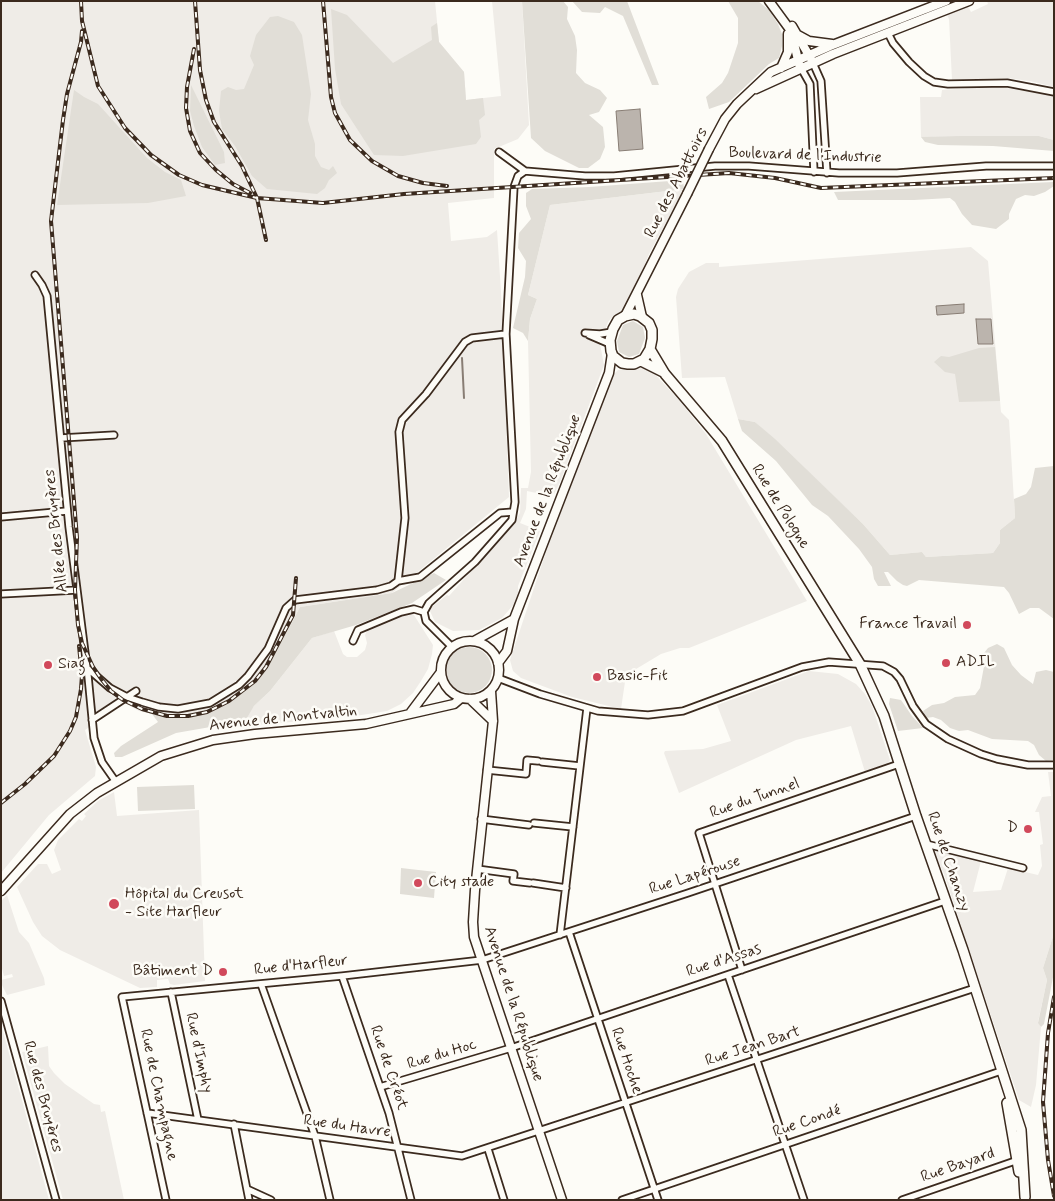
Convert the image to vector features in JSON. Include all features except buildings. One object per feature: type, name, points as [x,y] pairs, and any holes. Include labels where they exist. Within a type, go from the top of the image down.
[{"type":"main road","points":[[634,314],[642,317],[652,328],[653,334],[650,350],[641,361],[634,364],[623,363],[617,360],[611,348],[612,332],[618,320],[625,316],[634,314]]},
{"type":"main road","name":"Rue de Pologne","points":[[650,350],[665,374],[722,441],[860,664]]},
{"type":"main road","name":"Rue de Pologne","points":[[641,361],[650,364],[665,374]]},
{"type":"main road","name":"Rue de Chanzy","points":[[860,664],[884,716],[1001,1071],[1026,1198]]},
{"type":"street","points":[[769,1],[791,31],[800,65],[810,84],[814,172]]},
{"type":"street","points":[[752,90],[811,59],[834,44],[946,1]]},
{"type":"street","points":[[811,59],[969,1]]},
{"type":"street","points":[[778,12],[786,17],[798,35],[821,81],[827,172]]},
{"type":"street","points":[[781,68],[789,45],[785,22]]},
{"type":"street","points":[[888,32],[893,43],[909,62],[924,76],[934,82],[948,84],[1007,83],[1054,92]]},
{"type":"street","points":[[798,35],[809,41],[834,44]]},
{"type":"street","name":"Rue des Abattoirs","points":[[625,316],[725,119],[737,104],[771,72],[781,68],[800,65]]},
{"type":"street","name":"Boulevard de l'Industrie","points":[[499,152],[525,170],[585,176],[614,176],[715,166],[748,166],[814,172],[897,173],[986,166],[1054,166]]},
{"type":"street","points":[[452,647],[426,621],[424,612],[428,603],[475,562],[512,520],[515,502],[506,334],[514,186],[518,176],[525,170]]},
{"type":"street","name":"Allée des Bruyères","points":[[35,275],[48,296],[67,511],[94,738],[102,762],[116,782]]},
{"type":"street","points":[[637,295],[642,317]]},
{"type":"street","points":[[611,348],[585,333],[600,334],[612,332]]},
{"type":"street","points":[[398,581],[405,518],[399,432],[402,420],[426,394],[465,342],[472,338],[506,334]]},
{"type":"street","name":"Avenue de la République","points":[[498,663],[507,650],[514,619],[609,373],[611,348]]},
{"type":"street","points":[[609,373],[623,363]]},
{"type":"street","points":[[60,438],[114,435]]},
{"type":"street","points":[[1,517],[67,511]]},
{"type":"street","points":[[87,668],[110,688],[127,697],[159,707],[178,709],[210,703],[240,685],[248,676],[268,649],[286,608],[295,600],[377,590],[398,581],[420,577],[500,513],[513,512]]},
{"type":"street","points":[[1,594],[77,590]]},
{"type":"street","points":[[353,641],[358,630],[401,612],[414,608],[424,612]]},
{"type":"street","points":[[474,641],[514,619]]},
{"type":"street","points":[[411,712],[440,672],[442,662],[452,647],[466,641],[474,641],[490,648],[498,663],[498,678],[491,690],[478,698],[461,698],[453,694],[442,680],[440,672]]},
{"type":"street","points":[[498,678],[540,694],[598,711],[624,715],[648,715],[682,711],[802,667],[828,662],[883,666],[894,672],[900,679],[913,706],[926,724],[948,739],[997,759],[1028,765],[1054,765]]},
{"type":"street","name":"Avenue de la République","points":[[491,690],[493,721],[477,869],[473,922],[474,937],[562,1200]]},
{"type":"street","points":[[92,720],[136,691]]},
{"type":"street","name":"Avenue de Montvaltin","points":[[1,891],[70,814],[97,793],[161,756],[213,740],[255,734],[366,724],[411,712],[454,704],[461,698]]},
{"type":"street","points":[[470,699],[493,721]]},
{"type":"street","points":[[560,935],[587,708]]},
{"type":"street","points":[[487,770],[526,774],[527,760],[580,766]]},
{"type":"street","name":"Rue du Tunnel","points":[[742,970],[714,884],[700,833],[899,764]]},
{"type":"street","name":"Rue Lapérouse","points":[[482,960],[916,816]]},
{"type":"street","points":[[482,819],[573,827]]},
{"type":"street","points":[[926,844],[1023,868]]},
{"type":"street","points":[[477,869],[514,874],[513,881],[566,888]]},
{"type":"street","name":"Rue d'Assas","points":[[511,1048],[946,901]]},
{"type":"street","name":"Rue Hoche","points":[[569,932],[658,1200]]},
{"type":"street","name":"Rue d'Harfleur","points":[[122,996],[342,976],[482,960]]},
{"type":"street","points":[[728,975],[804,1200]]},
{"type":"street","name":"Rue de Créot","points":[[342,976],[380,1087],[399,1149],[411,1200]]},
{"type":"street","points":[[261,984],[315,1136],[330,1200]]},
{"type":"street","name":"Rue Jean Bart","points":[[540,1131],[975,988]]},
{"type":"street","name":"Rue d'Imphy","points":[[171,992],[198,1120]]},
{"type":"street","name":"Rue de Champagne","points":[[122,996],[166,1200]]},
{"type":"street","name":"Rue des Bruyères","points":[[1,1001],[56,1200]]},
{"type":"street","name":"Rue du Hoc","points":[[380,1087],[511,1048]]},
{"type":"street","name":"Rue Condé","points":[[622,1200],[1001,1071]]},
{"type":"street","name":"Rue du Havre","points":[[147,1113],[399,1149],[462,1156],[540,1131]]},
{"type":"street","points":[[234,1124],[249,1200]]},
{"type":"street","points":[[488,1149],[504,1200]]},
{"type":"street","name":"Rue Bayard","points":[[902,1200],[1020,1160]]},
{"type":"street","points":[[247,1189],[271,1200]]},
{"type":"shaded area","points":[[1,1],[435,1],[439,42],[464,72],[466,100],[501,96],[492,1],[522,1],[529,125],[518,139],[494,149],[494,198],[448,203],[451,241],[487,237],[497,230],[509,497],[392,593],[300,607],[277,650],[252,685],[225,705],[189,717],[165,717],[139,711],[125,703],[85,730],[96,767],[95,776],[49,815],[1,873]]},
{"type":"shaded area","points":[[522,1],[563,1],[568,7],[567,19],[575,36],[577,50],[576,73],[585,83],[600,90],[607,98],[599,112],[589,115],[603,127],[605,147],[600,159],[588,168],[579,168],[545,151],[531,138]]},
{"type":"shaded area","points":[[572,1],[627,1],[659,85],[652,85],[623,16],[605,7],[600,13],[582,12]]},
{"type":"shaded area","points":[[728,1],[758,1],[769,10],[782,34],[782,46],[779,58],[769,64],[729,102],[709,109],[706,97],[722,83],[728,73],[738,43],[738,18]]},
{"type":"shaded area","points":[[987,1],[1054,1],[1054,87],[1006,78],[952,80],[949,19],[947,15],[968,6],[971,12],[988,4]]},
{"type":"shaded area","points":[[331,9],[347,15],[393,63],[432,40],[431,27],[437,23],[439,42],[464,72],[466,100],[483,98],[485,115],[479,120],[481,137],[476,144],[403,156],[374,155],[341,104],[335,69]]},
{"type":"shaded area","points":[[278,16],[294,22],[302,35],[311,94],[308,120],[315,144],[315,156],[321,167],[329,170],[333,166],[337,173],[329,180],[325,188],[317,194],[267,189],[252,176],[235,146],[222,129],[219,111],[221,91],[228,87],[236,90],[244,89],[254,65],[250,56],[256,35],[270,17]]},
{"type":"shaded area","points":[[191,85],[224,152],[225,163],[215,165],[202,147],[190,111]]},
{"type":"shaded area","points":[[995,86],[1054,96],[1054,140],[1039,136],[921,137],[920,97],[941,97],[942,90]]},
{"type":"shaded area","points":[[74,90],[98,104],[147,158],[165,172],[181,180],[186,196],[148,203],[57,205]]},
{"type":"shaded area","points":[[640,109],[643,149],[619,151],[616,111]]},
{"type":"shaded area","points":[[1039,136],[1054,140],[1054,151],[993,146],[938,145],[925,142],[921,137]]},
{"type":"shaded area","points":[[683,180],[684,189],[550,205],[528,295],[537,299],[530,319],[528,341],[523,333],[513,328],[525,277],[526,261],[518,248],[519,233],[531,219],[526,206],[526,193],[532,189]]},
{"type":"shaded area","points":[[1053,182],[1054,186],[1045,192],[1034,196],[1025,195],[1016,199],[1009,214],[1009,219],[996,229],[972,225],[950,198],[838,200],[834,192]]},
{"type":"shaded area","points":[[684,189],[649,254],[631,299],[625,309],[613,316],[608,322],[600,344],[604,365],[554,494],[548,491],[546,495],[527,491],[526,509],[520,523],[540,531],[518,586],[515,603],[502,618],[479,630],[453,631],[435,622],[430,611],[432,607],[447,595],[449,596],[513,524],[520,513],[521,488],[528,488],[531,472],[528,341],[530,319],[537,299],[528,295],[550,205]]},
{"type":"shaded area","points":[[971,247],[988,261],[1001,412],[1009,420],[1015,518],[1000,530],[1000,543],[993,553],[926,557],[922,552],[890,555],[863,524],[755,422],[738,419],[725,377],[682,378],[676,297],[678,289],[689,272],[706,263],[719,263],[719,267]]},
{"type":"shaded area","points":[[964,304],[964,313],[937,315],[936,306]]},
{"type":"shaded area","points":[[976,319],[991,319],[993,344],[978,344]]},
{"type":"shaded area","points":[[633,321],[643,327],[645,338],[639,354],[629,357],[619,352],[617,341],[623,325]]},
{"type":"shaded area","points":[[995,347],[1000,401],[959,402],[955,374],[945,372],[934,362],[941,356],[949,357],[979,348]]},
{"type":"shaded area","points":[[650,369],[679,400],[706,434],[807,601],[689,648],[680,648],[661,654],[626,675],[621,709],[572,697],[521,678],[513,671],[510,660],[546,552],[613,375],[618,370]]},
{"type":"shaded area","points":[[738,419],[755,422],[775,439],[863,524],[890,555],[922,552],[926,557],[993,553],[1000,543],[1000,530],[1015,518],[1014,499],[1026,494],[1031,487],[1035,468],[1054,466],[1054,619],[1039,608],[1030,608],[1019,614],[1004,587],[919,580],[907,586],[897,581],[888,572],[884,572],[891,586],[878,586],[874,579],[872,567],[859,549],[828,516],[812,505],[776,461],[742,431]]},
{"type":"shaded area","points":[[434,573],[446,580],[412,603],[356,625],[312,638],[270,691],[254,706],[245,721],[176,733],[122,757],[115,757],[114,753],[121,746],[158,722],[152,714],[165,717],[189,717],[225,705],[252,685],[277,650],[300,607],[392,593]]},
{"type":"shaded area","points":[[412,612],[433,645],[432,654],[428,669],[421,681],[413,693],[401,704],[387,711],[349,717],[246,726],[247,715],[270,691],[312,638],[334,631],[343,654],[347,657],[357,657],[365,650],[367,643],[365,635],[368,629]]},
{"type":"shaded area","points":[[997,644],[1004,648],[1012,665],[1021,675],[1033,684],[1036,672],[1046,670],[1054,672],[1054,760],[1046,761],[1039,755],[1034,745],[1028,741],[992,739],[968,730],[959,731],[950,728],[941,720],[933,717],[926,718],[923,711],[932,705],[944,703],[955,697],[975,695],[980,688],[985,661],[984,653],[988,648]]},
{"type":"shaded area","points":[[464,647],[474,647],[488,657],[492,670],[488,683],[482,689],[474,693],[464,693],[450,683],[446,675],[446,665],[456,651]]},
{"type":"shaded area","points":[[809,671],[838,674],[856,684],[865,694],[872,706],[890,760],[886,766],[865,772],[851,726],[796,740],[679,793],[664,753],[665,751],[703,749],[731,741],[717,705]]},
{"type":"shaded area","points":[[890,698],[901,700],[923,728],[898,731],[889,704]]},
{"type":"shaded area","points":[[1048,772],[1054,772],[1054,933],[1043,968],[1047,980],[1038,1022],[1041,1027],[1036,1085],[1031,1107],[1019,1100],[944,874],[933,850],[981,861],[973,892],[1001,890],[1008,868],[1038,875],[1042,866],[1040,845],[1043,844],[1039,812],[1035,812],[1042,797],[1051,796]]},
{"type":"shaded area","points":[[194,785],[195,809],[138,811],[137,787]]},
{"type":"shaded area","name":"Hôpital du Creusot - Site Harfleur","points":[[114,792],[117,816],[199,810],[205,981],[174,985],[170,984],[168,979],[157,980],[157,987],[140,988],[60,950],[42,936],[33,922],[17,887],[38,864],[47,864],[52,874],[61,870],[54,850],[58,840],[79,819],[82,821],[86,816],[84,814],[98,801]]},
{"type":"shaded area","name":"City stade","points":[[401,868],[436,872],[434,898],[400,894]]},
{"type":"shaded area","points":[[7,895],[19,932],[29,943],[44,978],[45,985],[7,995],[1,980],[13,977],[12,974],[4,976],[1,965],[1,901]]},
{"type":"shaded area","points":[[1054,933],[1054,972],[1044,1024],[1041,1027],[1038,1023],[1047,980],[1043,968]]},
{"type":"shaded area","points":[[1,1024],[29,1126],[49,1200],[1,1200]]},
{"type":"shaded area","points":[[48,1046],[49,1066],[54,1073],[65,1084],[94,1104],[100,1105],[101,1112],[105,1111],[124,1200],[63,1200],[22,1052]]},
{"type":"waterway","points":[[462,358],[464,398]]},
{"type":"railway","points":[[81,1],[82,21],[98,86],[125,128],[151,155],[179,175],[202,185],[257,198],[323,203],[404,194],[729,173],[775,178],[821,188],[1054,178]]},
{"type":"railway","points":[[195,1],[200,70],[206,100],[214,122],[242,166],[257,198],[266,240]]},
{"type":"railway","points":[[323,1],[331,97],[335,113],[350,140],[372,161],[398,176],[423,183],[447,186]]},
{"type":"railway","points":[[82,31],[81,42],[67,94],[51,221],[77,538],[75,590],[78,625],[82,643],[93,667],[102,680],[111,691],[123,700],[142,709],[167,716],[188,716],[207,712],[229,701],[255,681],[266,667],[293,615],[296,578]]},
{"type":"railway","points":[[194,49],[187,87],[186,108],[190,131],[200,153],[216,170],[233,184],[250,193]]},
{"type":"railway","points":[[1,803],[25,784],[54,756],[70,731],[76,717],[81,689],[82,675],[79,646]]},
{"type":"railway","points":[[1054,997],[1048,1033],[1043,1102],[1048,1160],[1054,1196]]},
{"type":"place","name":"France Travail","points":[[967,625]]},
{"type":"place","name":"ADIL","points":[[946,663]]},
{"type":"place","name":"Siag","points":[[48,665]]},
{"type":"place","name":"Basic-Fit","points":[[597,677]]},
{"type":"place","name":"D","points":[[1028,829]]},
{"type":"place","name":"City stade","points":[[418,883]]},
{"type":"place","name":"Hôpital du Creusot - Site Harfleur","points":[[114,904]]},
{"type":"place","name":"Bâtiment D","points":[[223,972]]}]
